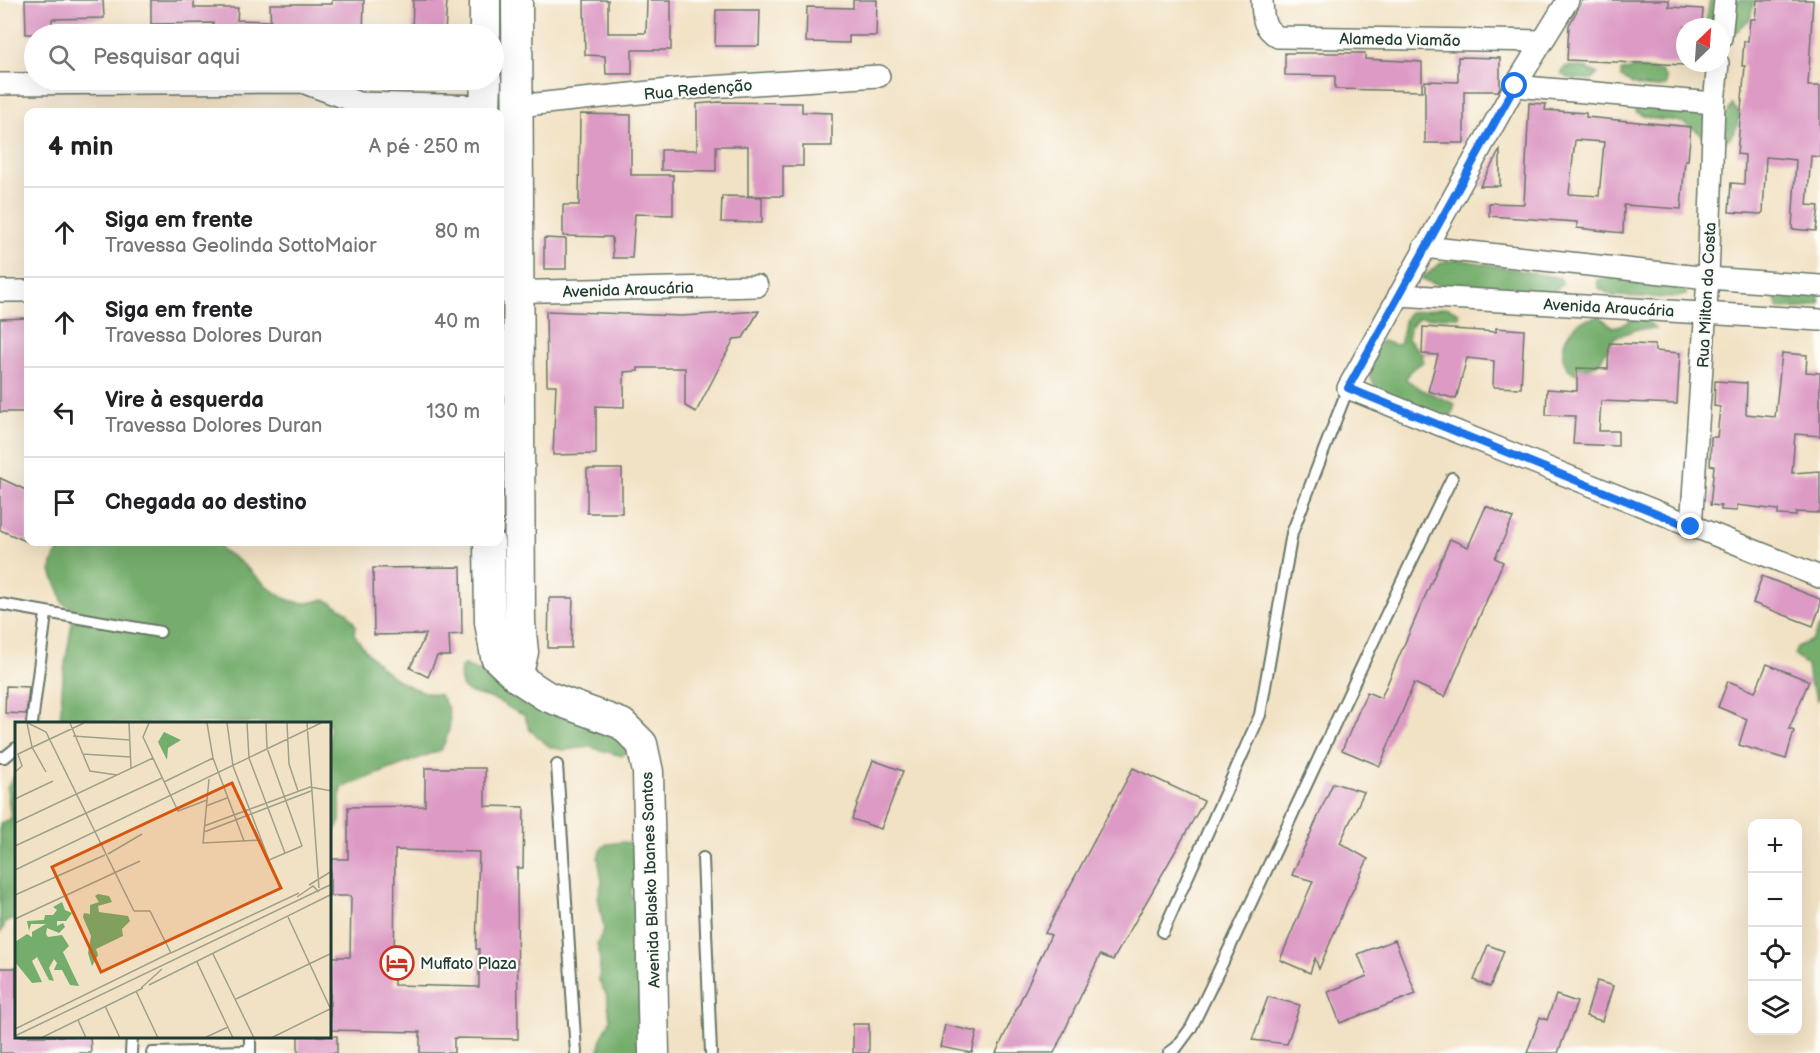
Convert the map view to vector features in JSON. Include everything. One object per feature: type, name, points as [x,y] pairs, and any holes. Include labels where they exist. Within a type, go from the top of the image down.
[{"type":"main road","points":[[485,0],[486,24]]},
{"type":"main road","points":[[517,677],[523,652],[520,623],[509,292],[517,106],[506,59],[518,0]]},
{"type":"main road","name":"Avenida Blasko Ibanes Santos","points":[[489,546],[490,622],[496,657],[517,677],[546,696],[622,724],[642,744],[648,772],[654,1053]]},
{"type":"street","name":"Alameda Viamão","points":[[1262,0],[1263,23],[1268,31],[1278,37],[1543,41]]},
{"type":"street","points":[[1568,0],[1515,86],[1348,388],[1820,577]]},
{"type":"street","points":[[1723,18],[1725,0]]},
{"type":"street","name":"Rua Milton da Costa","points":[[1691,527],[1708,278],[1717,72]]},
{"type":"street","name":"Rua Redenção","points":[[517,106],[678,89],[879,76]]},
{"type":"street","points":[[0,84],[24,84]]},
{"type":"street","points":[[1515,86],[1714,103]]},
{"type":"street","points":[[323,90],[359,104],[486,99]]},
{"type":"street","points":[[1424,247],[1708,278],[1820,286]]},
{"type":"street","name":"Avenida Araucária","points":[[509,292],[757,286]]},
{"type":"street","points":[[0,291],[24,291]]},
{"type":"street","name":"Avenida Araucária","points":[[1399,295],[1820,320]]},
{"type":"lane","points":[[1163,933],[1260,715],[1292,533],[1348,388]]},
{"type":"lane","points":[[1169,1053],[1177,1047],[1196,1018],[1274,857],[1379,625],[1452,478]]},
{"type":"lane","points":[[0,604],[46,614],[160,632]]},
{"type":"lane","points":[[32,722],[46,614]]},
{"type":"lane","points":[[0,757],[5,757],[15,749]]},
{"type":"lane","points":[[557,765],[576,1053]]},
{"type":"lane","points":[[703,858],[711,1053]]},
{"type":"lane","points":[[152,1053],[250,1052]]},
{"type":"green space","points":[[1710,0],[1754,0],[1750,19],[1736,32],[1730,26],[1730,18],[1707,18]]},
{"type":"green space","points":[[1565,67],[1583,67],[1598,74],[1591,80],[1568,78],[1561,74]]},
{"type":"green space","points":[[1634,68],[1661,71],[1666,78],[1666,86],[1642,87],[1630,83],[1621,76],[1621,71]]},
{"type":"green space","points":[[1648,102],[1689,106],[1720,121],[1724,119],[1732,105],[1739,112],[1736,129],[1725,141],[1705,138],[1685,124],[1645,117],[1636,112],[1636,108]]},
{"type":"green space","points":[[1458,259],[1560,278],[1563,284],[1543,298],[1507,295],[1473,286],[1440,286],[1421,279],[1441,263]]},
{"type":"green space","points":[[1613,277],[1686,286],[1686,295],[1670,298],[1613,296],[1599,288],[1597,280]]},
{"type":"green space","points":[[1779,292],[1818,294],[1820,303],[1805,308],[1778,309],[1775,298]]},
{"type":"green space","points":[[1447,307],[1459,313],[1459,317],[1418,318],[1410,327],[1408,339],[1422,354],[1423,362],[1409,372],[1406,379],[1420,389],[1455,404],[1450,421],[1376,388],[1367,372],[1381,341],[1397,345],[1401,342],[1404,321],[1408,313]]},
{"type":"green space","points":[[1599,316],[1612,327],[1644,318],[1656,329],[1638,329],[1615,337],[1599,363],[1577,374],[1565,365],[1564,343],[1577,324]]},
{"type":"green space","points":[[61,546],[221,546],[222,551],[233,557],[282,597],[307,603],[325,599],[347,612],[356,626],[354,634],[370,656],[390,675],[426,693],[440,695],[450,716],[449,729],[441,750],[343,787],[340,795],[340,821],[332,836],[332,722],[60,722],[63,676],[74,611],[62,602],[51,570]]},
{"type":"green space","points":[[1820,625],[1820,698],[1818,700],[1809,681],[1807,666],[1794,655],[1797,647],[1812,640]]},
{"type":"green space","points":[[464,665],[484,672],[506,688],[541,705],[604,728],[630,748],[622,756],[590,747],[564,750],[550,747],[530,730],[524,715],[493,699],[464,688],[460,676],[461,667]]},
{"type":"green space","points":[[15,775],[15,919],[6,922],[0,934],[0,823],[11,819],[7,788]]},
{"type":"green space","points":[[632,843],[638,858],[631,895],[640,909],[635,940],[629,946],[641,985],[647,1053],[599,1053],[600,1041],[610,1020],[607,996],[599,981],[600,960],[597,944],[604,929],[598,897],[602,882],[598,857],[601,849],[607,844]]},
{"type":"building","points":[[25,0],[103,0],[104,18],[52,19],[52,24],[26,24]]},
{"type":"building","points":[[151,0],[194,0],[194,8],[238,8],[237,20],[269,21],[269,24],[151,24]]},
{"type":"building","points":[[332,0],[364,0],[363,24],[271,24],[270,4],[332,4]]},
{"type":"building","points":[[413,0],[447,0],[446,24],[412,24]]},
{"type":"building","points":[[584,0],[608,0],[608,33],[646,33],[647,0],[671,0],[671,50],[632,50],[632,74],[606,74],[605,56],[585,55]]},
{"type":"building","points":[[853,0],[877,0],[876,36],[849,36],[849,43],[806,42],[807,7],[853,8]]},
{"type":"building","points":[[1583,0],[1669,0],[1669,7],[1703,9],[1702,18],[1676,18],[1676,65],[1567,60],[1569,25]]},
{"type":"building","points":[[1757,0],[1813,0],[1808,86],[1820,86],[1820,157],[1811,156],[1807,205],[1819,206],[1816,231],[1792,229],[1796,160],[1766,157],[1763,212],[1761,214],[1729,212],[1731,183],[1744,184],[1745,155],[1737,154],[1745,66],[1742,66],[1744,41],[1748,41],[1750,19],[1755,19]]},
{"type":"building","points":[[716,10],[760,10],[759,46],[715,46]]},
{"type":"building","points":[[1285,53],[1365,53],[1365,59],[1422,62],[1422,91],[1335,89],[1335,76],[1285,75]]},
{"type":"building","points":[[1458,57],[1500,58],[1500,87],[1498,91],[1464,91],[1464,143],[1425,143],[1425,81],[1458,82]]},
{"type":"building","points":[[802,103],[802,112],[832,113],[832,146],[803,146],[803,166],[783,166],[783,196],[748,196],[748,146],[716,146],[716,171],[661,170],[661,150],[697,150],[697,104]]},
{"type":"building","points":[[1529,103],[1546,104],[1545,110],[1586,113],[1586,117],[1691,127],[1688,160],[1685,160],[1681,209],[1624,205],[1623,233],[1577,228],[1577,222],[1489,216],[1489,203],[1524,204]],"holes":[[[1575,140],[1604,142],[1599,196],[1569,194]]]},
{"type":"building","points":[[580,114],[631,115],[631,175],[673,175],[673,215],[635,214],[632,258],[613,258],[612,237],[563,236],[563,205],[579,205]]},
{"type":"building","points":[[1500,150],[1500,186],[1480,186]]},
{"type":"building","points":[[722,196],[762,197],[762,223],[721,222]]},
{"type":"building","points":[[544,238],[566,239],[566,269],[544,269]]},
{"type":"building","points":[[546,311],[682,316],[759,311],[743,338],[734,339],[696,412],[685,406],[685,368],[638,368],[638,371],[624,372],[624,407],[596,406],[596,454],[553,455],[556,385],[547,385]]},
{"type":"building","points":[[24,318],[24,412],[0,412],[0,319]]},
{"type":"building","points":[[1423,327],[1496,332],[1496,328],[1524,330],[1521,388],[1493,387],[1494,361],[1467,358],[1456,399],[1428,391],[1438,355],[1422,354]]},
{"type":"building","points":[[1609,343],[1655,345],[1655,351],[1680,353],[1677,404],[1601,401],[1599,431],[1618,431],[1618,446],[1573,444],[1575,416],[1546,415],[1547,389],[1577,391],[1577,368],[1608,369]]},
{"type":"building","points":[[1782,353],[1807,355],[1806,372],[1820,373],[1820,436],[1795,434],[1792,473],[1820,471],[1820,513],[1796,512],[1796,516],[1778,515],[1778,510],[1737,505],[1737,511],[1721,510],[1721,506],[1710,505],[1714,466],[1710,465],[1711,437],[1717,437],[1720,407],[1714,406],[1715,381],[1747,383],[1746,414],[1775,417]]},
{"type":"building","points":[[587,469],[622,469],[622,513],[587,513]]},
{"type":"building","points":[[0,478],[24,489],[24,540],[0,530]]},
{"type":"building","points":[[1486,506],[1513,518],[1495,558],[1503,562],[1445,697],[1414,683],[1380,766],[1342,750],[1367,692],[1381,698],[1450,539],[1468,547]]},
{"type":"building","points":[[461,567],[462,634],[449,635],[450,656],[437,656],[428,677],[410,668],[426,634],[374,635],[373,568]]},
{"type":"building","points":[[1762,576],[1820,599],[1820,607],[1813,626],[1753,603]]},
{"type":"building","points":[[549,598],[573,598],[571,648],[548,648]]},
{"type":"building","points":[[1767,664],[1809,681],[1789,729],[1794,731],[1786,759],[1739,745],[1747,719],[1718,707],[1728,681],[1755,692]]},
{"type":"building","points":[[6,686],[29,687],[26,714],[5,713]]},
{"type":"building","points":[[873,760],[903,771],[881,829],[852,819]]},
{"type":"building","points":[[425,768],[485,768],[485,806],[524,807],[523,868],[517,868],[518,1039],[454,1038],[454,1053],[420,1053],[420,1032],[332,1030],[332,957],[350,957],[351,896],[332,896],[332,859],[348,859],[348,807],[425,806]],"holes":[[[395,850],[479,852],[476,949],[479,949],[479,987],[394,985]]]},
{"type":"building","points":[[1133,768],[1204,801],[1113,960],[1100,955],[1054,1053],[996,1053],[1051,935],[1045,933]]},
{"type":"building","points":[[1333,783],[1364,792],[1340,843],[1368,859],[1319,969],[1315,958],[1310,973],[1280,960],[1313,881],[1292,875]]},
{"type":"building","points":[[1395,940],[1416,994],[1340,1023],[1328,992],[1367,976],[1358,954]]},
{"type":"building","points":[[1488,945],[1504,951],[1490,987],[1474,980]]},
{"type":"building","points":[[0,968],[15,968],[15,1038],[90,1038],[91,1053],[0,1053]]},
{"type":"building","points":[[1597,981],[1613,986],[1602,1021],[1586,1016]]},
{"type":"building","points":[[1556,995],[1577,1002],[1558,1053],[1527,1053],[1540,1017],[1547,1020]]},
{"type":"building","points":[[1268,997],[1300,1005],[1287,1044],[1252,1040]]},
{"type":"building","points":[[853,1024],[869,1024],[869,1053],[853,1053]]},
{"type":"building","points":[[945,1025],[977,1032],[972,1053],[940,1047]]},
{"type":"building","points":[[337,1036],[337,1053],[298,1053],[298,1038]]},
{"type":"place","name":"Muffato Plaza","points":[[397,963]]},
{"type":"route","points":[[1515,86],[1348,388],[1691,527]]}]
